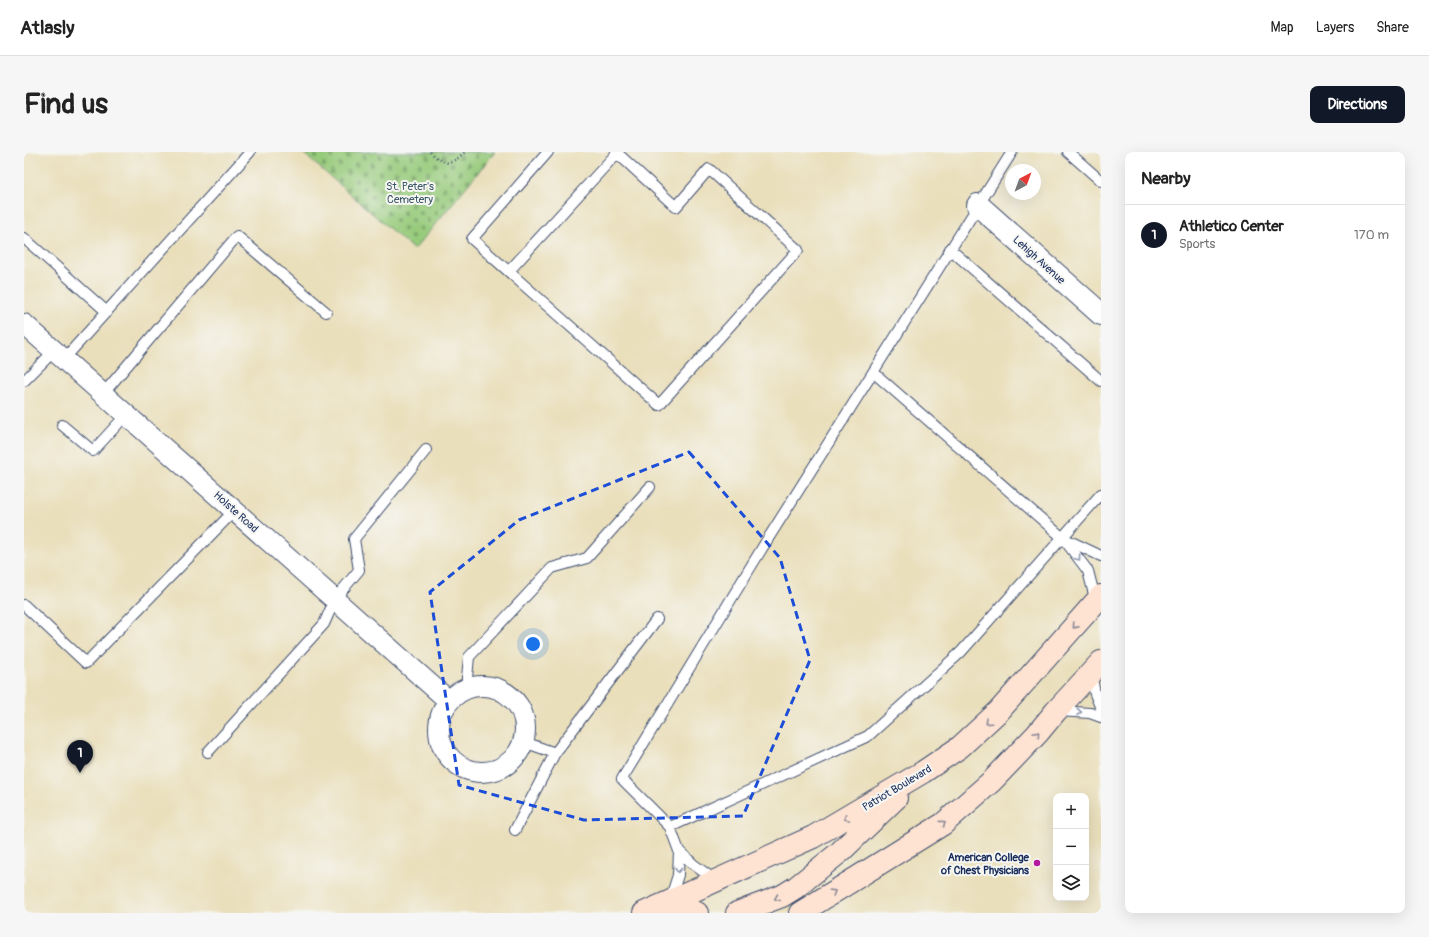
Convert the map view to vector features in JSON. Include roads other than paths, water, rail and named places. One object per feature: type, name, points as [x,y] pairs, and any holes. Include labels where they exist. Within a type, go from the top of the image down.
[{"type":"main road","name":"Patriot Boulevard","points":[[644,913],[813,837],[923,772],[960,747],[999,711],[1099,599]]},
{"type":"main road","points":[[800,913],[943,824],[992,781],[1037,734],[1096,667]]},
{"type":"main road","points":[[737,913],[782,896],[795,888],[840,852],[923,772]]},
{"type":"main road","points":[[670,902],[697,913]]},
{"type":"street","name":"Lehigh Avenue","points":[[978,205],[1101,314]]},
{"type":"street","name":"Holste Road","points":[[24,325],[449,701]]},
{"type":"street","points":[[480,685],[494,687],[507,693],[517,702],[524,715],[526,729],[524,742],[517,755],[507,764],[495,770],[481,772],[467,769],[455,762],[446,752],[440,740],[440,719],[442,712],[449,701],[466,688],[480,685]]},
{"type":"lane","points":[[24,381],[59,355],[107,312],[250,152]]},
{"type":"lane","points":[[509,271],[616,152],[676,207],[708,169],[798,250],[660,405],[472,239],[548,152]]},
{"type":"lane","points":[[716,881],[693,864],[679,850],[670,827],[622,780],[764,545],[1012,152]]},
{"type":"lane","points":[[1068,152],[1101,181]]},
{"type":"lane","points":[[103,394],[237,236],[326,312]]},
{"type":"lane","points":[[24,238],[107,312]]},
{"type":"lane","points":[[950,249],[1101,381]]},
{"type":"lane","points":[[873,372],[1063,538],[1088,571],[1099,599]]},
{"type":"lane","points":[[62,425],[93,451],[126,415]]},
{"type":"lane","points":[[208,752],[324,624],[335,599],[359,570],[354,540],[426,450]]},
{"type":"lane","points":[[466,688],[469,657],[552,568],[587,558],[650,487]]},
{"type":"lane","points":[[670,827],[868,736],[961,652],[1101,494]]},
{"type":"lane","points":[[24,605],[86,663],[234,510]]},
{"type":"lane","points":[[1063,538],[1101,556]]},
{"type":"lane","points":[[514,830],[555,753],[656,619]]},
{"type":"lane","points":[[1096,667],[1095,694],[1101,709]]},
{"type":"lane","points":[[1056,711],[1090,713],[1101,717]]},
{"type":"lane","points":[[524,742],[555,753]]},
{"type":"lane","points":[[670,902],[678,875],[679,850]]},
{"type":"place","name":"Athletico Center","points":[[80,773]]},
{"type":"place","name":"American College of Chest Physicians","points":[[1037,863]]},
{"type":"park label","name":"St. Peter's Cemetery","points":[[410,192]]}]
